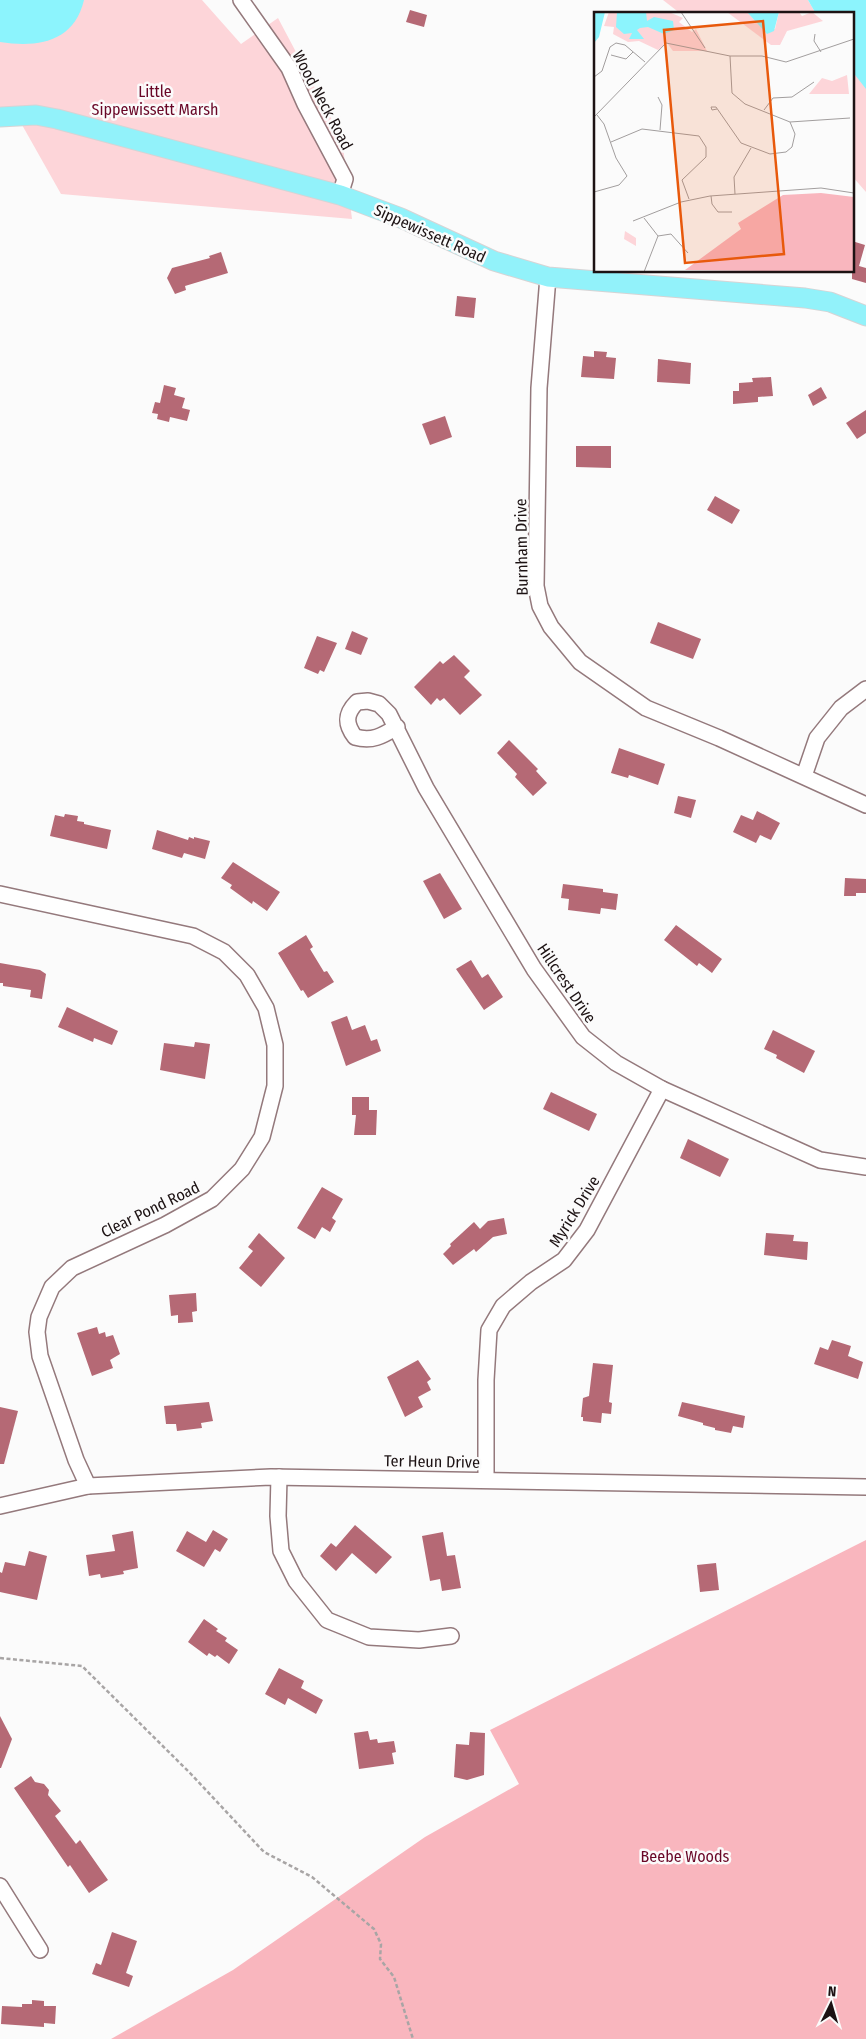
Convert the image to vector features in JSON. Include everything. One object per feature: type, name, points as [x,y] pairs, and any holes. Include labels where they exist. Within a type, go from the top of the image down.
[{"type":"main road","name":"Sippewissett Road","points":[[0,117],[36,115],[57,119],[340,195],[401,218],[494,261],[548,277],[805,298],[830,302],[866,316]]},
{"type":"street","name":"Wood Neck Road","points":[[241,0],[289,68],[305,104],[335,158],[345,179],[340,195]]},
{"type":"street","name":"Burnham Drive","points":[[548,277],[539,388],[536,586],[540,606],[551,627],[580,662],[646,708],[804,776],[866,805]]},
{"type":"street","points":[[804,776],[817,738],[841,708],[866,689]]},
{"type":"street","name":"Hillcrest Drive","points":[[397,727],[426,788],[534,969],[583,1037],[616,1063],[662,1089],[820,1160],[866,1167]]},
{"type":"street","name":"Clear Pond Road","points":[[0,894],[194,936],[224,952],[247,975],[266,1008],[276,1045],[275,1086],[262,1137],[242,1169],[212,1199],[165,1225],[72,1268],[52,1287],[39,1317],[37,1332],[40,1356],[76,1460],[88,1486]]},
{"type":"street","name":"Myrick Drive","points":[[486,1479],[486,1380],[489,1330],[502,1306],[531,1282],[564,1260],[586,1230],[662,1089]]},
{"type":"street","points":[[279,1477],[278,1516],[281,1551],[296,1582],[327,1620],[369,1637],[419,1640],[450,1636]]},
{"type":"street","name":"Ter Heun Drive","points":[[0,1506],[88,1486],[279,1477],[486,1479],[866,1487]]},
{"type":"street","points":[[0,1886],[40,1950]]},
{"type":"path","points":[[0,1658],[82,1666],[190,1773],[264,1852],[312,1877],[374,1929],[381,1944],[380,1959],[394,1977],[414,2039]]},
{"type":"green space","name":"Little Sippewissett Marsh","points":[[0,0],[202,0],[241,44],[278,18],[342,139],[352,219],[61,194],[17,116],[0,123]]},
{"type":"green space","points":[[663,0],[808,0],[815,12],[678,12]]},
{"type":"green space","points":[[854,68],[866,78],[866,192],[854,178]]},
{"type":"green space","name":"Beebe Woods","points":[[866,1540],[866,2039],[111,2039],[233,1970],[425,1837],[519,1784],[490,1730]]},
{"type":"water","points":[[0,0],[84,0],[79,14],[72,25],[63,33],[41,42],[14,44],[0,42]]},
{"type":"water","points":[[808,0],[866,0],[866,89],[854,74],[854,12],[815,12]]},
{"type":"building","points":[[410,10],[427,15],[424,27],[406,22]]},
{"type":"building","points":[[854,242],[865,245],[859,266],[866,268],[866,283],[852,279],[852,272],[854,272]]},
{"type":"building","points":[[221,252],[228,273],[185,286],[186,290],[175,294],[167,278],[172,268],[210,258],[209,256]]},
{"type":"building","points":[[457,296],[476,298],[474,318],[455,316]]},
{"type":"building","points":[[594,351],[607,352],[606,357],[616,358],[614,379],[581,377],[583,356],[594,357]]},
{"type":"building","points":[[658,359],[691,363],[690,384],[657,382]]},
{"type":"building","points":[[771,377],[773,396],[758,397],[758,402],[733,404],[733,391],[739,391],[739,383],[753,382],[752,378]]},
{"type":"building","points":[[164,385],[176,388],[174,395],[185,398],[182,408],[190,410],[187,421],[170,417],[169,422],[157,419],[158,414],[152,413],[155,402],[160,403]]},
{"type":"building","points":[[821,387],[827,398],[813,406],[808,395]]},
{"type":"building","points":[[866,410],[866,433],[857,439],[846,423]]},
{"type":"building","points":[[445,416],[452,437],[430,445],[422,424]]},
{"type":"building","points":[[576,446],[611,446],[611,468],[576,467]]},
{"type":"building","points":[[715,496],[740,510],[732,524],[707,510]]},
{"type":"building","points":[[658,622],[701,639],[693,659],[650,643]]},
{"type":"building","points":[[352,631],[368,638],[361,655],[345,649]]},
{"type":"building","points":[[317,636],[337,643],[324,672],[320,670],[318,674],[304,668]]},
{"type":"building","points":[[454,655],[470,671],[464,677],[482,695],[460,715],[444,698],[440,701],[437,698],[431,705],[414,687],[440,661],[443,664]]},
{"type":"building","points":[[509,740],[538,769],[536,771],[547,783],[533,796],[515,777],[517,774],[497,753]]},
{"type":"building","points":[[619,748],[665,764],[658,785],[629,775],[628,778],[611,773]]},
{"type":"building","points":[[678,796],[696,800],[691,818],[674,813]]},
{"type":"building","points":[[757,811],[780,823],[771,840],[760,835],[756,843],[733,832],[741,815],[753,820]]},
{"type":"building","points":[[65,814],[78,816],[77,821],[84,822],[84,824],[111,830],[107,849],[50,836],[55,815],[64,817]]},
{"type":"building","points":[[157,830],[188,840],[189,837],[194,839],[194,837],[210,841],[205,859],[184,853],[182,858],[152,849]]},
{"type":"building","points":[[233,862],[280,892],[267,911],[253,901],[252,904],[230,888],[232,885],[221,878]]},
{"type":"building","points":[[440,873],[462,909],[444,919],[423,881]]},
{"type":"building","points":[[845,878],[866,879],[866,893],[856,893],[856,896],[844,896]]},
{"type":"building","points":[[563,884],[603,889],[603,892],[618,894],[616,910],[601,908],[600,914],[568,910],[569,899],[561,898]]},
{"type":"building","points":[[676,925],[722,959],[712,973],[699,963],[697,966],[664,940]]},
{"type":"building","points":[[306,935],[313,947],[310,949],[324,972],[327,971],[334,982],[308,998],[303,990],[301,991],[278,953]]},
{"type":"building","points":[[471,960],[482,978],[488,974],[503,997],[484,1010],[456,969]]},
{"type":"building","points":[[0,963],[40,970],[46,974],[42,999],[30,997],[31,990],[3,986],[3,983],[0,983]]},
{"type":"building","points":[[67,1007],[118,1031],[112,1045],[94,1038],[93,1042],[58,1027]]},
{"type":"building","points":[[347,1016],[352,1030],[365,1025],[371,1041],[377,1039],[381,1051],[346,1066],[331,1022]]},
{"type":"building","points":[[773,1030],[815,1051],[804,1073],[776,1058],[777,1055],[764,1049]]},
{"type":"building","points":[[195,1042],[210,1044],[205,1079],[160,1070],[164,1043],[194,1047]]},
{"type":"building","points":[[551,1092],[597,1114],[589,1131],[543,1109]]},
{"type":"building","points":[[352,1097],[369,1097],[369,1110],[377,1110],[376,1135],[354,1135],[356,1115],[352,1115]]},
{"type":"building","points":[[688,1139],[729,1159],[720,1177],[680,1158]]},
{"type":"building","points":[[322,1187],[343,1199],[332,1218],[336,1221],[330,1232],[322,1227],[315,1239],[297,1228]]},
{"type":"building","points":[[504,1218],[507,1234],[493,1237],[476,1252],[474,1249],[453,1265],[443,1254],[451,1246],[450,1244],[474,1222],[480,1229],[488,1221]]},
{"type":"building","points":[[259,1233],[285,1258],[261,1287],[239,1268],[253,1251],[248,1247]]},
{"type":"building","points":[[766,1233],[794,1235],[793,1241],[808,1242],[807,1260],[764,1255]]},
{"type":"building","points":[[196,1293],[197,1311],[192,1312],[193,1322],[178,1323],[178,1315],[171,1316],[169,1295]]},
{"type":"building","points":[[97,1327],[99,1334],[105,1332],[106,1337],[113,1335],[120,1354],[110,1360],[113,1368],[92,1376],[77,1333]]},
{"type":"building","points":[[832,1340],[851,1346],[848,1356],[863,1362],[858,1379],[814,1364],[820,1347],[828,1350]]},
{"type":"building","points":[[418,1360],[431,1379],[427,1382],[431,1390],[418,1397],[423,1407],[405,1417],[387,1377]]},
{"type":"building","points":[[593,1363],[613,1365],[609,1402],[612,1403],[611,1414],[602,1413],[601,1423],[583,1421],[583,1417],[581,1417],[583,1398],[589,1396]]},
{"type":"building","points":[[209,1402],[213,1421],[201,1423],[202,1428],[177,1431],[176,1424],[166,1424],[164,1406]]},
{"type":"building","points":[[682,1402],[745,1416],[743,1428],[733,1426],[731,1433],[715,1430],[715,1428],[703,1425],[703,1423],[678,1416]]},
{"type":"building","points":[[0,1407],[18,1411],[4,1464],[0,1464]]},
{"type":"building","points":[[355,1525],[392,1557],[376,1574],[352,1553],[336,1571],[320,1556],[331,1543],[336,1547]]},
{"type":"building","points":[[213,1530],[228,1539],[220,1552],[215,1549],[204,1567],[176,1551],[187,1531],[206,1542]]},
{"type":"building","points":[[133,1531],[138,1568],[123,1571],[124,1574],[101,1578],[100,1574],[89,1576],[86,1555],[115,1551],[112,1535]]},
{"type":"building","points":[[443,1532],[447,1556],[455,1555],[461,1588],[442,1591],[440,1579],[430,1581],[422,1536]]},
{"type":"building","points":[[29,1551],[47,1556],[37,1600],[0,1592],[0,1572],[2,1573],[5,1562],[25,1566]]},
{"type":"building","points":[[716,1563],[719,1590],[700,1592],[697,1565]]},
{"type":"building","points":[[204,1619],[218,1629],[216,1631],[227,1638],[225,1641],[238,1650],[229,1664],[217,1655],[215,1657],[209,1653],[207,1656],[188,1642]]},
{"type":"building","points":[[279,1668],[304,1681],[301,1688],[323,1700],[316,1714],[288,1698],[285,1705],[265,1694]]},
{"type":"building","points":[[0,1716],[12,1739],[1,1768],[0,1768]]},
{"type":"building","points":[[368,1731],[370,1740],[377,1739],[378,1743],[394,1741],[396,1752],[392,1753],[394,1764],[359,1769],[354,1733]]},
{"type":"building","points":[[470,1732],[485,1733],[484,1775],[467,1780],[454,1777],[456,1744],[469,1745]]},
{"type":"building","points":[[31,1776],[35,1782],[44,1784],[49,1790],[48,1795],[61,1811],[55,1816],[76,1844],[80,1840],[108,1880],[89,1893],[70,1865],[68,1867],[14,1788]]},
{"type":"building","points":[[112,1932],[137,1941],[126,1973],[133,1976],[129,1987],[92,1974],[96,1963],[101,1965]]},
{"type":"building","points":[[32,2000],[44,2001],[44,2006],[56,2006],[55,2024],[44,2023],[44,2027],[1,2024],[2,2006],[22,2007],[22,2004],[32,2004]]}]
